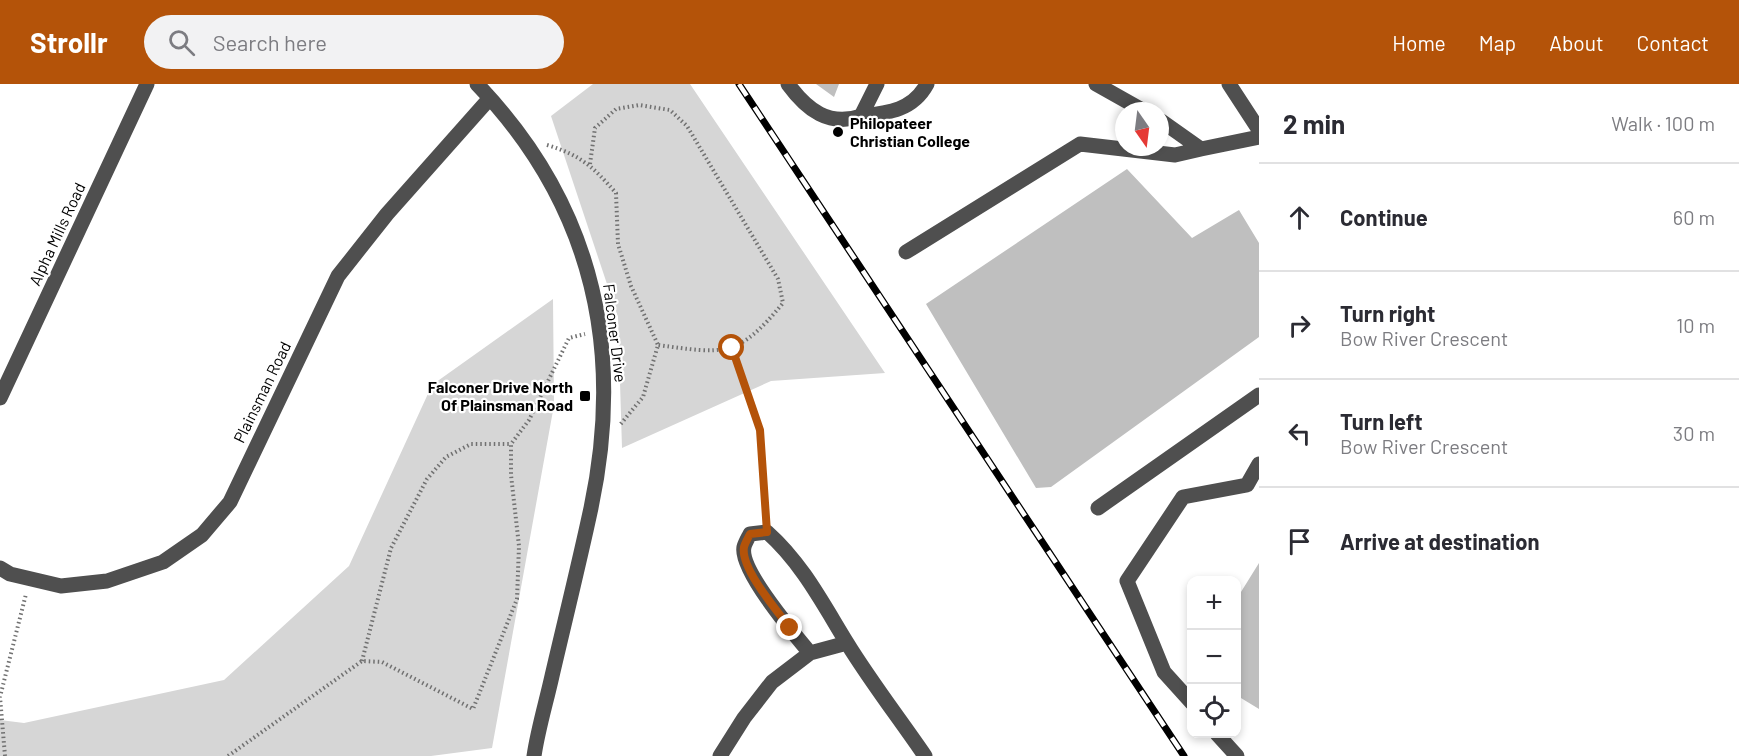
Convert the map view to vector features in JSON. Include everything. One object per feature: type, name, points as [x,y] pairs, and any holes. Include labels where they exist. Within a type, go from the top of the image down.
[{"type":"street","name":"Alpha Mills Road","points":[[0,399],[147,84]]},
{"type":"street","name":"Falconer Drive","points":[[477,84],[525,138],[558,194],[576,234],[589,275],[600,331],[605,393],[601,447],[591,507],[534,756]]},
{"type":"street","points":[[788,84],[807,108],[834,121],[891,112],[908,106],[921,96],[927,84]]},
{"type":"street","points":[[861,116],[877,84]]},
{"type":"street","points":[[1096,84],[1128,102]]},
{"type":"street","points":[[1229,84],[1259,130]]},
{"type":"street","name":"Plainsman Road","points":[[0,568],[61,586],[107,581],[163,562],[202,535],[230,502],[339,276],[387,214],[490,98]]},
{"type":"street","points":[[1169,126],[1201,149]]},
{"type":"street","points":[[906,252],[1080,144],[1175,155],[1259,137]]},
{"type":"street","points":[[1098,508],[1259,395]]},
{"type":"street","points":[[1187,699],[1164,672],[1127,581],[1183,497],[1246,485],[1259,464]]},
{"type":"street","points":[[810,654],[765,595],[747,564],[743,549],[750,534],[767,532],[782,545],[810,582],[847,643],[925,756]]},
{"type":"street","points":[[720,756],[772,682],[810,654],[847,643]]},
{"type":"street","points":[[1221,738],[1237,756]]},
{"type":"path","points":[[590,164],[595,128],[616,109],[639,105],[670,110],[687,126],[778,279],[783,303],[761,330],[732,348],[710,352],[658,345]]},
{"type":"path","points":[[525,138],[572,152],[590,164],[616,193],[618,244],[632,286],[658,345],[643,397],[601,447]]},
{"type":"path","points":[[228,756],[362,661],[382,662],[473,709],[517,599],[519,546],[511,475],[511,444],[529,420],[569,338],[600,331]]},
{"type":"path","points":[[732,348],[760,430],[767,532]]},
{"type":"path","points":[[362,661],[391,548],[428,479],[446,457],[471,444],[511,444]]},
{"type":"path","points":[[5,756],[0,697],[30,578]]},
{"type":"shaded area","points":[[593,84],[690,84],[885,373],[771,381],[622,448],[618,317],[551,116]]},
{"type":"shaded area","points":[[553,299],[554,405],[492,748],[431,756],[0,756],[0,720],[24,723],[224,680],[349,566],[432,385]]},
{"type":"building","points":[[816,84],[839,84],[834,97]]},
{"type":"building","points":[[1127,169],[1192,238],[1239,210],[1259,243],[1259,337],[1051,487],[1036,488],[926,304]]},
{"type":"building","points":[[1259,563],[1259,709],[1241,698],[1241,592]]},
{"type":"railway","points":[[739,84],[1184,756]]},
{"type":"place","name":"Philopateer Christian College","points":[[838,132]]},
{"type":"place","name":"Falconer Drive North Of Plainsman Road","points":[[585,396]]},
{"type":"route","points":[[732,348],[760,430],[767,532],[750,534],[743,549],[747,564],[765,595],[790,628]]}]
